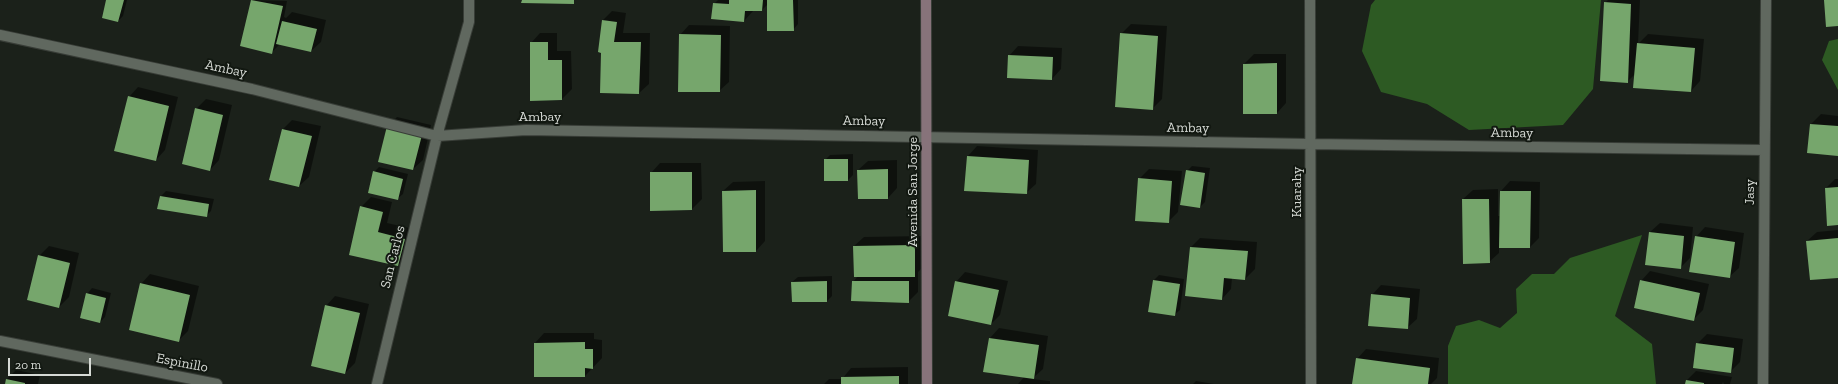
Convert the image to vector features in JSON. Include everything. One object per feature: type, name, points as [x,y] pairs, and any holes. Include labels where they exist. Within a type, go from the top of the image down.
[{"type":"street","name":"San Carlos","points":[[377,384],[437,136],[469,22],[469,0]]},
{"type":"street","name":"Avenida San Jorge","points":[[926,0],[927,384]]},
{"type":"street","name":"Kuarahy","points":[[1310,0],[1311,384]]},
{"type":"street","name":"Jasy","points":[[1763,384],[1766,0]]},
{"type":"street","name":"Ambay","points":[[0,35],[252,89],[437,136],[526,130],[1310,144],[1764,150]]},
{"type":"street","name":"Espinillo","points":[[0,341],[217,384]]},
{"type":"green space","points":[[1375,0],[1601,0],[1593,89],[1563,125],[1469,130],[1427,104],[1381,92],[1362,51],[1371,5]]},
{"type":"green space","points":[[1838,39],[1838,90],[1822,60],[1829,41]]},
{"type":"green space","points":[[1642,235],[1615,316],[1652,344],[1656,384],[1448,384],[1448,346],[1456,326],[1479,320],[1500,328],[1517,313],[1516,289],[1532,274],[1554,274],[1570,258]]},
{"type":"building","points":[[106,0],[124,0],[118,22],[102,18]]},
{"type":"building","points":[[251,0],[283,6],[272,54],[240,46]]},
{"type":"building","points":[[522,0],[574,0],[574,4],[521,3]]},
{"type":"building","points":[[729,0],[763,0],[762,11],[745,11],[744,22],[711,19],[713,3],[729,4]]},
{"type":"building","points":[[767,0],[793,0],[794,31],[767,31]]},
{"type":"building","points":[[1824,0],[1838,0],[1838,26],[1826,27]]},
{"type":"building","points":[[1604,2],[1631,4],[1628,83],[1600,81]]},
{"type":"building","points":[[602,20],[617,22],[614,42],[641,42],[639,94],[600,93],[601,53],[598,52]]},
{"type":"building","points":[[282,21],[317,29],[311,52],[276,44]]},
{"type":"building","points":[[1120,33],[1158,36],[1153,110],[1115,107]]},
{"type":"building","points":[[679,34],[721,35],[720,92],[678,92]]},
{"type":"building","points":[[530,42],[548,42],[548,60],[562,60],[562,100],[530,101]]},
{"type":"building","points":[[1637,43],[1695,48],[1691,92],[1633,88]]},
{"type":"building","points":[[1008,55],[1053,57],[1052,80],[1007,78]]},
{"type":"building","points":[[1277,63],[1277,114],[1243,114],[1243,64]]},
{"type":"building","points":[[128,96],[169,106],[156,161],[114,151]]},
{"type":"building","points":[[195,108],[223,115],[210,171],[182,164]]},
{"type":"building","points":[[1810,124],[1838,126],[1838,156],[1807,153]]},
{"type":"building","points":[[387,126],[422,135],[413,170],[378,162]]},
{"type":"building","points":[[282,129],[312,136],[299,187],[269,180]]},
{"type":"building","points":[[967,156],[1029,160],[1027,194],[964,191]]},
{"type":"building","points":[[824,159],[848,159],[848,181],[824,181]]},
{"type":"building","points":[[888,169],[888,199],[858,199],[857,170]]},
{"type":"building","points":[[1186,170],[1205,173],[1200,208],[1180,205]]},
{"type":"building","points":[[373,171],[403,179],[398,200],[368,193]]},
{"type":"building","points":[[650,172],[692,172],[692,210],[650,211]]},
{"type":"building","points":[[1138,178],[1172,181],[1169,223],[1135,221]]},
{"type":"building","points":[[1838,187],[1838,225],[1827,226],[1825,188]]},
{"type":"building","points":[[756,190],[756,252],[723,252],[722,191]]},
{"type":"building","points":[[1500,191],[1531,191],[1530,248],[1499,248]]},
{"type":"building","points":[[160,196],[209,204],[207,217],[157,209]]},
{"type":"building","points":[[1462,199],[1489,199],[1490,263],[1463,264]]},
{"type":"building","points":[[360,206],[383,212],[378,232],[405,239],[398,266],[349,255]]},
{"type":"building","points":[[1649,232],[1684,236],[1681,269],[1645,265]]},
{"type":"building","points":[[1695,236],[1735,242],[1730,278],[1689,272]]},
{"type":"building","points":[[1838,238],[1838,278],[1810,280],[1806,241]]},
{"type":"building","points":[[915,245],[915,277],[854,277],[853,246]]},
{"type":"building","points":[[1190,247],[1248,251],[1245,280],[1224,278],[1222,300],[1185,296]]},
{"type":"building","points":[[38,255],[70,263],[59,308],[27,300]]},
{"type":"building","points":[[1153,280],[1180,284],[1175,316],[1148,312]]},
{"type":"building","points":[[1640,280],[1700,293],[1694,321],[1634,308]]},
{"type":"building","points":[[827,281],[827,302],[792,302],[791,282]]},
{"type":"building","points":[[852,281],[909,281],[909,303],[851,301]]},
{"type":"building","points":[[955,281],[999,290],[991,325],[948,316]]},
{"type":"building","points":[[140,283],[190,295],[179,342],[129,330]]},
{"type":"building","points":[[86,293],[106,298],[100,323],[80,318]]},
{"type":"building","points":[[1371,294],[1410,298],[1408,329],[1368,326]]},
{"type":"building","points":[[325,305],[360,313],[345,374],[311,366]]},
{"type":"building","points":[[989,338],[1039,345],[1034,379],[983,372]]},
{"type":"building","points":[[585,342],[585,349],[593,349],[593,369],[585,368],[585,377],[534,377],[534,343]]},
{"type":"building","points":[[1696,343],[1734,348],[1731,373],[1693,368]]},
{"type":"building","points":[[1356,358],[1430,368],[1428,384],[1352,384]]},
{"type":"building","points":[[899,376],[899,384],[841,384],[841,377]]},
{"type":"building","points":[[6,379],[25,383],[25,384],[5,384]]},
{"type":"building","points":[[1686,380],[1704,383],[1704,384],[1685,384]]}]
